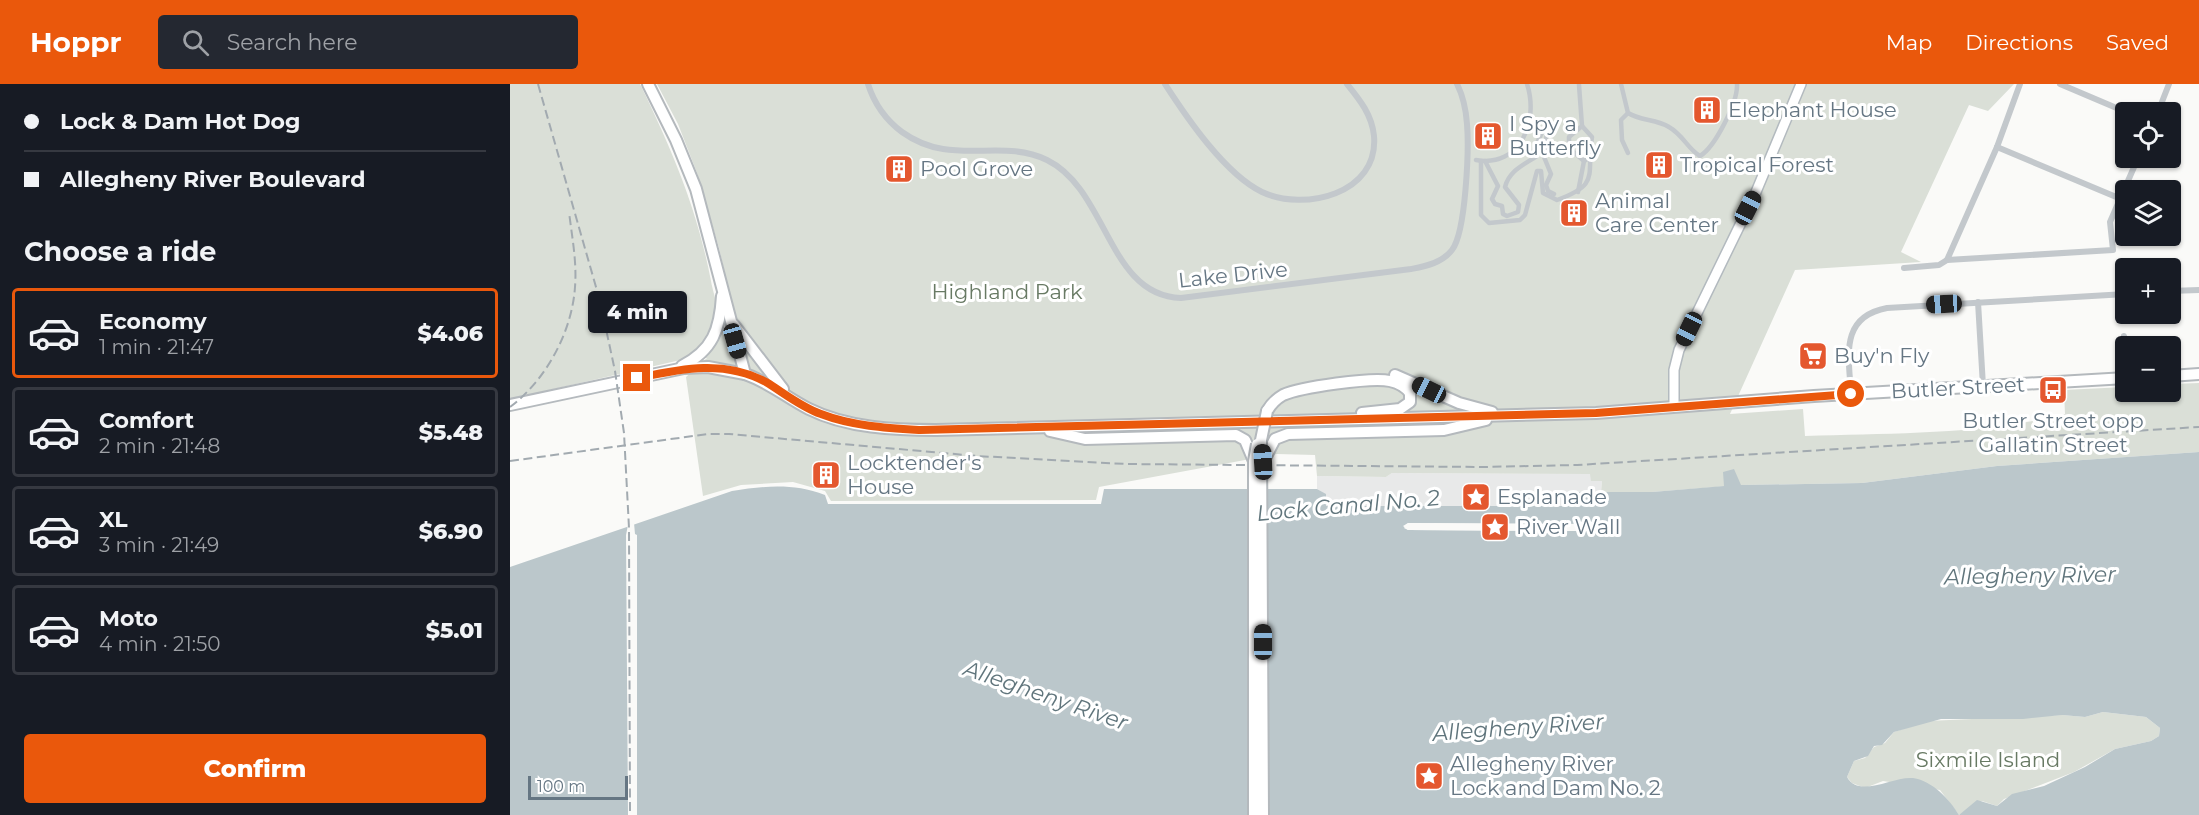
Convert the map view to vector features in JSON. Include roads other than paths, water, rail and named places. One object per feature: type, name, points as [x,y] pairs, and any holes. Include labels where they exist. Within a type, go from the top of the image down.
[{"type":"main road","points":[[648,84],[676,140],[693,181],[710,239],[722,296],[745,374]]},
{"type":"main road","points":[[1674,407],[1674,370],[1679,350],[1756,192],[1801,84]]},
{"type":"main road","points":[[674,370],[700,355],[713,341],[718,330],[722,296]]},
{"type":"main road","points":[[725,307],[749,347],[790,398]]},
{"type":"main road","points":[[510,405],[674,370],[708,367],[745,374],[765,381],[790,398],[833,419],[890,428],[936,430],[1035,428],[1396,409],[1405,406],[1411,397],[1400,384],[1370,380],[1292,392],[1276,399],[1262,415]]},
{"type":"main road","points":[[1254,815],[1258,461],[1262,415],[1267,398],[1287,387],[1378,374],[1397,376],[1459,403],[1504,415]]},
{"type":"main road","points":[[2181,375],[2199,374]]},
{"type":"main road","name":"Butler Street","points":[[1504,415],[1674,407],[2115,379]]},
{"type":"main road","points":[[1262,415],[1504,415]]},
{"type":"main road","points":[[1258,461],[1275,439],[1288,434],[1444,430],[1504,415]]},
{"type":"main road","points":[[1035,428],[1085,439],[1229,435],[1245,440],[1258,461],[1263,815]]},
{"type":"street","name":"Lake Drive","points":[[868,84],[874,99],[889,120],[918,142],[955,152],[1026,154],[1055,165],[1089,202],[1137,282],[1158,295],[1181,298],[1411,269],[1432,265],[1448,255],[1461,233],[1466,159],[1466,113],[1457,84]]},
{"type":"street","points":[[1165,84],[1190,119],[1237,174],[1262,191],[1286,200],[1299,201],[1323,198],[1344,190],[1368,165],[1374,137],[1371,119],[1347,84]]},
{"type":"street","points":[[1480,160],[1506,156],[1516,149],[1525,136],[1532,119],[1533,101],[1527,84]]},
{"type":"street","points":[[1578,192],[1592,137],[1582,126],[1580,84]]},
{"type":"street","points":[[1621,84],[1628,113],[1637,119],[1663,124],[1672,129],[1700,156],[1708,151],[1719,131],[1737,93],[1737,84]]},
{"type":"street","points":[[1947,260],[1997,147],[2020,84]]},
{"type":"street","points":[[2060,84],[2115,107]]},
{"type":"street","points":[[2162,102],[2169,84]]},
{"type":"street","points":[[1628,113],[1621,120],[1622,140],[1628,153]]},
{"type":"street","points":[[1492,199],[1495,204],[1502,206],[1503,214],[1507,216],[1518,212],[1519,205],[1505,187],[1507,179],[1515,170],[1537,156],[1534,150],[1542,132],[1547,132],[1544,157],[1551,174],[1546,185],[1548,191],[1557,200],[1578,192],[1588,182],[1591,174],[1587,160],[1569,148],[1569,137],[1582,126]]},
{"type":"street","points":[[1997,147],[2115,196]]},
{"type":"street","points":[[1480,160],[1481,215],[1489,223],[1520,219],[1525,215],[1537,171],[1541,171],[1543,175],[1543,193],[1552,196]]},
{"type":"street","points":[[1480,160],[1498,186],[1492,199]]},
{"type":"street","points":[[1480,198],[1492,199]]},
{"type":"street","points":[[1904,268],[1939,265],[1947,260],[2113,250],[2110,222],[2115,212]]},
{"type":"street","points":[[2181,291],[2199,290]]},
{"type":"street","points":[[1851,394],[1850,337],[1855,326],[1864,317],[1887,308],[2115,295]]},
{"type":"street","points":[[1978,302],[1983,387]]},
{"type":"water","name":"Allegheny River","points":[[2199,452],[2199,815],[1959,815],[510,815],[510,567],[732,491],[790,487],[825,495],[828,504],[1101,504],[1104,489],[1317,489],[1326,494],[1326,506],[1564,506],[1565,492],[1652,492],[1724,486],[1723,472],[1734,469],[1741,485],[1862,483],[1997,466]],"holes":[[[1408,523],[1587,524],[1587,531],[1408,530],[1404,528]],[[2103,712],[2146,717],[2160,728],[2159,736],[2151,741],[2115,749],[2085,767],[2044,786],[2012,794],[1997,806],[1977,800],[1959,815],[1934,787],[1920,780],[1905,778],[1877,785],[1860,786],[1852,783],[1847,777],[1854,761],[1868,756],[1874,746],[1882,745],[1894,732],[1941,719],[2023,719],[2062,715],[2085,717]]]},
{"type":"railway","points":[[538,84],[600,301],[615,371],[624,433],[629,528],[630,815]]},
{"type":"railway","points":[[510,407],[523,396],[546,369],[563,338],[569,321],[575,287],[574,250],[569,212]]},
{"type":"railway","points":[[510,461],[708,434],[729,434],[977,456],[1126,464],[1483,467],[1577,465],[2199,427]]},
{"type":"place","name":"Elephant House","points":[[1707,110]]},
{"type":"place","name":"I Spy a Butterfly","points":[[1488,136]]},
{"type":"place","name":"Tropical Forest","points":[[1659,165]]},
{"type":"place","name":"Pool Grove","points":[[899,169]]},
{"type":"place","name":"Animal Care Center","points":[[1574,213]]},
{"type":"place","name":"Buy'n Fly","points":[[1813,356]]},
{"type":"place","name":"Butler Street opp Gallatin Street","points":[[2053,390]]},
{"type":"place","name":"Locktender's House","points":[[826,475]]},
{"type":"place","name":"Esplanade","points":[[1476,497]]},
{"type":"place","name":"River Wall","points":[[1495,527]]},
{"type":"place","name":"Allegheny River Lock and Dam No. 2","points":[[1429,776]]},
{"type":"park label","name":"Highland Park","points":[[1007,292]]},
{"type":"park label","name":"Sixmile Island","points":[[1988,760]]},
{"type":"water label","name":"Lock Canal No. 2","points":[[1348,505]]}]
